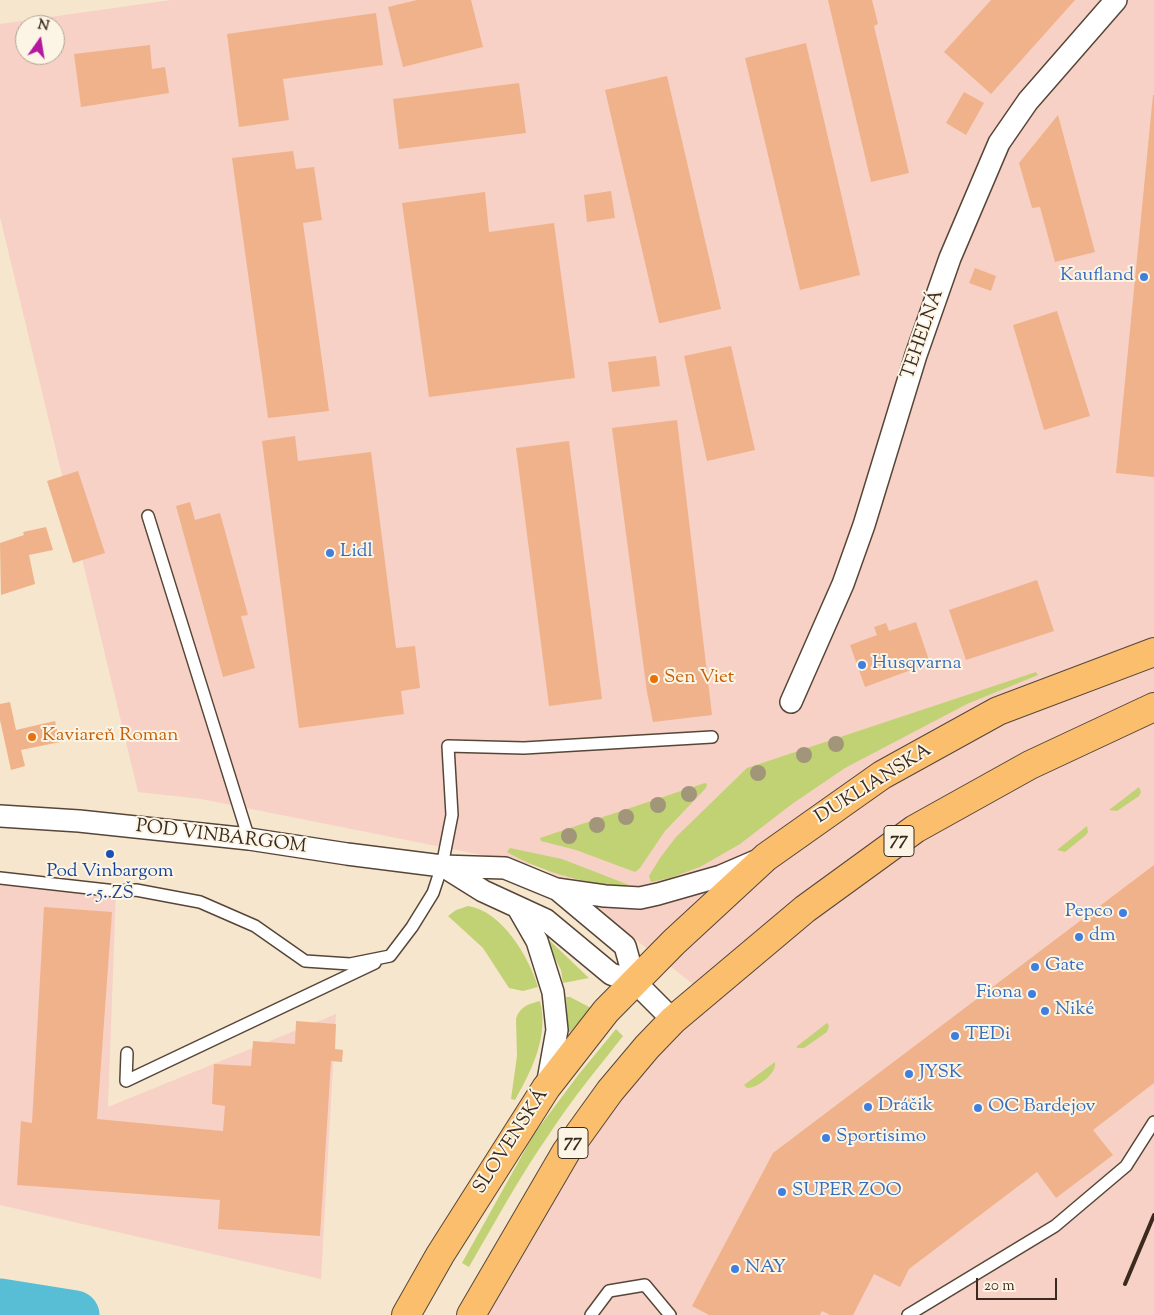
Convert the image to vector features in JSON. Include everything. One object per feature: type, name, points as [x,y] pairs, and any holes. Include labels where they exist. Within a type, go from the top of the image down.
[{"type":"main road","name":"DUKLIANSKA","points":[[635,982],[674,942],[766,857],[882,775],[998,710],[1154,652]]},
{"type":"main road","name":"77","points":[[471,1315],[566,1152],[610,1091],[647,1047],[673,1020],[805,909],[914,830],[1030,765],[1154,707]]},
{"type":"main road","name":"SLOVENSKÁ","points":[[406,1315],[440,1255],[546,1088],[606,1011],[635,982]]},
{"type":"street","name":"TEHELNÁ","points":[[791,702],[843,584],[864,525],[916,355],[950,258],[999,143],[1028,101],[1116,0]]},
{"type":"street","name":"POD VINBARGOM","points":[[0,816],[79,821],[249,839],[442,866],[505,868],[556,889],[605,896],[640,898],[721,876],[766,857]]},
{"type":"street","name":"POD VINBARGOM","points":[[442,866],[483,891],[546,920],[611,974],[635,982],[673,1020]]},
{"type":"street","name":"POD VINBARGOM","points":[[556,889],[625,946],[635,982]]},
{"type":"street","points":[[518,908],[537,941],[554,992],[557,1030],[546,1088]]},
{"type":"lane","points":[[148,516],[249,839]]},
{"type":"lane","points":[[127,1053],[126,1081],[390,956],[412,927],[433,894],[442,866],[452,815],[448,746],[524,748],[712,737]]},
{"type":"lane","points":[[0,878],[116,891],[136,890],[200,902],[255,926],[305,961],[350,964],[390,956]]},
{"type":"lane","points":[[908,1315],[1055,1226],[1126,1166],[1154,1122]]},
{"type":"lane","points":[[591,1315],[609,1291],[645,1286],[670,1315]]},
{"type":"shaded area","points":[[171,0],[1154,0],[1154,1315],[476,1315],[609,1083],[693,984],[542,867],[201,799],[138,792],[0,217],[0,24],[15,22],[15,65],[65,65],[64,15]]},
{"type":"shaded area","points":[[0,881],[116,891],[108,1107],[336,1014],[321,1279],[0,1205]]},
{"type":"green space","points":[[1036,672],[1038,675],[967,704],[845,768],[792,804],[740,844],[700,867],[670,878],[651,882],[649,876],[676,837],[747,768]]},
{"type":"green space","points":[[705,783],[707,784],[706,788],[665,831],[640,868],[635,872],[576,850],[541,841],[540,838]]},
{"type":"green space","points":[[1139,787],[1141,792],[1139,796],[1117,811],[1109,810]]},
{"type":"green space","points":[[1087,826],[1088,832],[1086,835],[1065,852],[1057,850]]},
{"type":"green space","points":[[510,848],[562,859],[629,885],[609,885],[590,882],[553,872],[528,863],[507,852]]},
{"type":"green space","points":[[468,906],[480,910],[503,926],[528,962],[538,987],[523,991],[509,988],[483,948],[448,916],[456,910]]},
{"type":"green space","points":[[548,939],[589,978],[563,983],[561,970],[546,940]]},
{"type":"green space","points":[[566,997],[570,997],[591,1008],[570,1032],[566,1032]]},
{"type":"green space","points":[[540,1001],[542,1014],[541,1040],[527,1077],[515,1100],[511,1099],[517,1056],[516,1019],[522,1008]]},
{"type":"green space","points":[[827,1023],[829,1026],[827,1032],[804,1048],[796,1047]]},
{"type":"green space","points":[[616,1029],[623,1036],[558,1120],[508,1199],[469,1267],[462,1263],[534,1134]]},
{"type":"green space","points":[[775,1062],[773,1071],[766,1080],[756,1086],[747,1088],[744,1085]]},
{"type":"building","points":[[417,0],[471,0],[483,47],[403,67],[388,7]]},
{"type":"building","points":[[828,0],[872,0],[878,24],[874,26],[909,173],[871,182]]},
{"type":"building","points":[[991,0],[1075,0],[991,94],[944,52]]},
{"type":"building","points":[[376,13],[383,65],[283,79],[289,120],[239,127],[227,34]]},
{"type":"building","points":[[806,43],[860,275],[800,290],[745,58]]},
{"type":"building","points":[[150,45],[152,69],[165,67],[169,93],[81,107],[74,54]]},
{"type":"building","points":[[667,76],[721,309],[659,323],[605,90]]},
{"type":"building","points":[[519,83],[526,133],[399,149],[393,99]]},
{"type":"building","points":[[964,92],[984,103],[966,135],[946,123]]},
{"type":"building","name":"Kaufland","points":[[1154,95],[1154,477],[1116,473]]},
{"type":"building","points":[[1058,115],[1095,252],[1055,262],[1040,207],[1032,208],[1019,163]]},
{"type":"building","points":[[293,151],[296,169],[314,167],[322,220],[303,223],[329,411],[268,418],[232,158]]},
{"type":"building","points":[[611,191],[615,218],[587,222],[584,195]]},
{"type":"building","points":[[485,192],[489,232],[554,223],[575,378],[429,397],[402,203]]},
{"type":"building","points":[[975,268],[996,276],[991,291],[969,283]]},
{"type":"building","points":[[1057,311],[1090,416],[1044,430],[1013,325]]},
{"type":"building","points":[[731,346],[755,450],[707,461],[684,356]]},
{"type":"building","points":[[656,356],[660,386],[612,392],[608,362]]},
{"type":"building","points":[[677,420],[712,715],[653,722],[647,692],[612,428]]},
{"type":"building","name":"Lidl","points":[[295,436],[298,461],[371,452],[396,648],[415,646],[420,688],[401,691],[404,714],[299,728],[262,441]]},
{"type":"building","points":[[569,441],[602,699],[549,706],[516,448]]},
{"type":"building","points":[[78,471],[105,553],[73,563],[47,481]]},
{"type":"building","points":[[190,502],[195,520],[220,513],[248,615],[241,616],[255,668],[223,677],[176,506]]},
{"type":"building","points":[[46,527],[53,550],[29,555],[35,584],[1,595],[0,543],[24,535],[23,532]]},
{"type":"building","points":[[1037,580],[1054,631],[966,660],[949,610]]},
{"type":"building","points":[[916,622],[930,663],[865,687],[850,645],[877,635],[874,627],[886,623],[889,631]]},
{"type":"building","points":[[10,702],[16,730],[55,721],[60,742],[21,750],[25,766],[11,770],[0,720],[0,704]]},
{"type":"building","name":"OC Bardejov","points":[[1154,865],[1154,1083],[1093,1130],[1113,1155],[1056,1198],[1037,1172],[909,1269],[900,1287],[874,1274],[853,1315],[830,1315],[822,1311],[820,1315],[709,1315],[692,1306],[773,1153]]},
{"type":"building","points":[[44,907],[112,912],[97,1119],[223,1131],[225,1106],[212,1104],[214,1064],[251,1066],[253,1041],[295,1044],[296,1021],[336,1024],[335,1049],[343,1050],[342,1062],[331,1061],[320,1236],[218,1229],[220,1200],[17,1185],[21,1121],[32,1123]]},
{"type":"waterway","points":[[0,1303],[75,1315]]},
{"type":"railway","points":[[1125,1284],[1154,1215]]},
{"type":"place","name":"Kaufland","points":[[1144,277]]},
{"type":"place","name":"Lidl","points":[[330,553]]},
{"type":"place","name":"Husqvarna","points":[[862,665]]},
{"type":"place","name":"Sen Viet","points":[[654,679]]},
{"type":"place","name":"Kaviareň Roman","points":[[32,737]]},
{"type":"place","name":"Pod Vinbargom - 5. ZŠ","points":[[110,854]]},
{"type":"place","name":"Pepco","points":[[1123,913]]},
{"type":"place","name":"dm","points":[[1079,937]]},
{"type":"place","name":"Gate","points":[[1035,967]]},
{"type":"place","name":"Fiona","points":[[1032,994]]},
{"type":"place","name":"Niké","points":[[1045,1011]]},
{"type":"place","name":"TEDi","points":[[955,1036]]},
{"type":"place","name":"JYSK","points":[[909,1074]]},
{"type":"place","name":"Dráčik","points":[[868,1107]]},
{"type":"place","name":"OC Bardejov","points":[[978,1108]]},
{"type":"place","name":"Sportisimo","points":[[826,1138]]},
{"type":"place","name":"SUPER ZOO","points":[[782,1192]]},
{"type":"place","name":"NAY","points":[[735,1269]]}]
